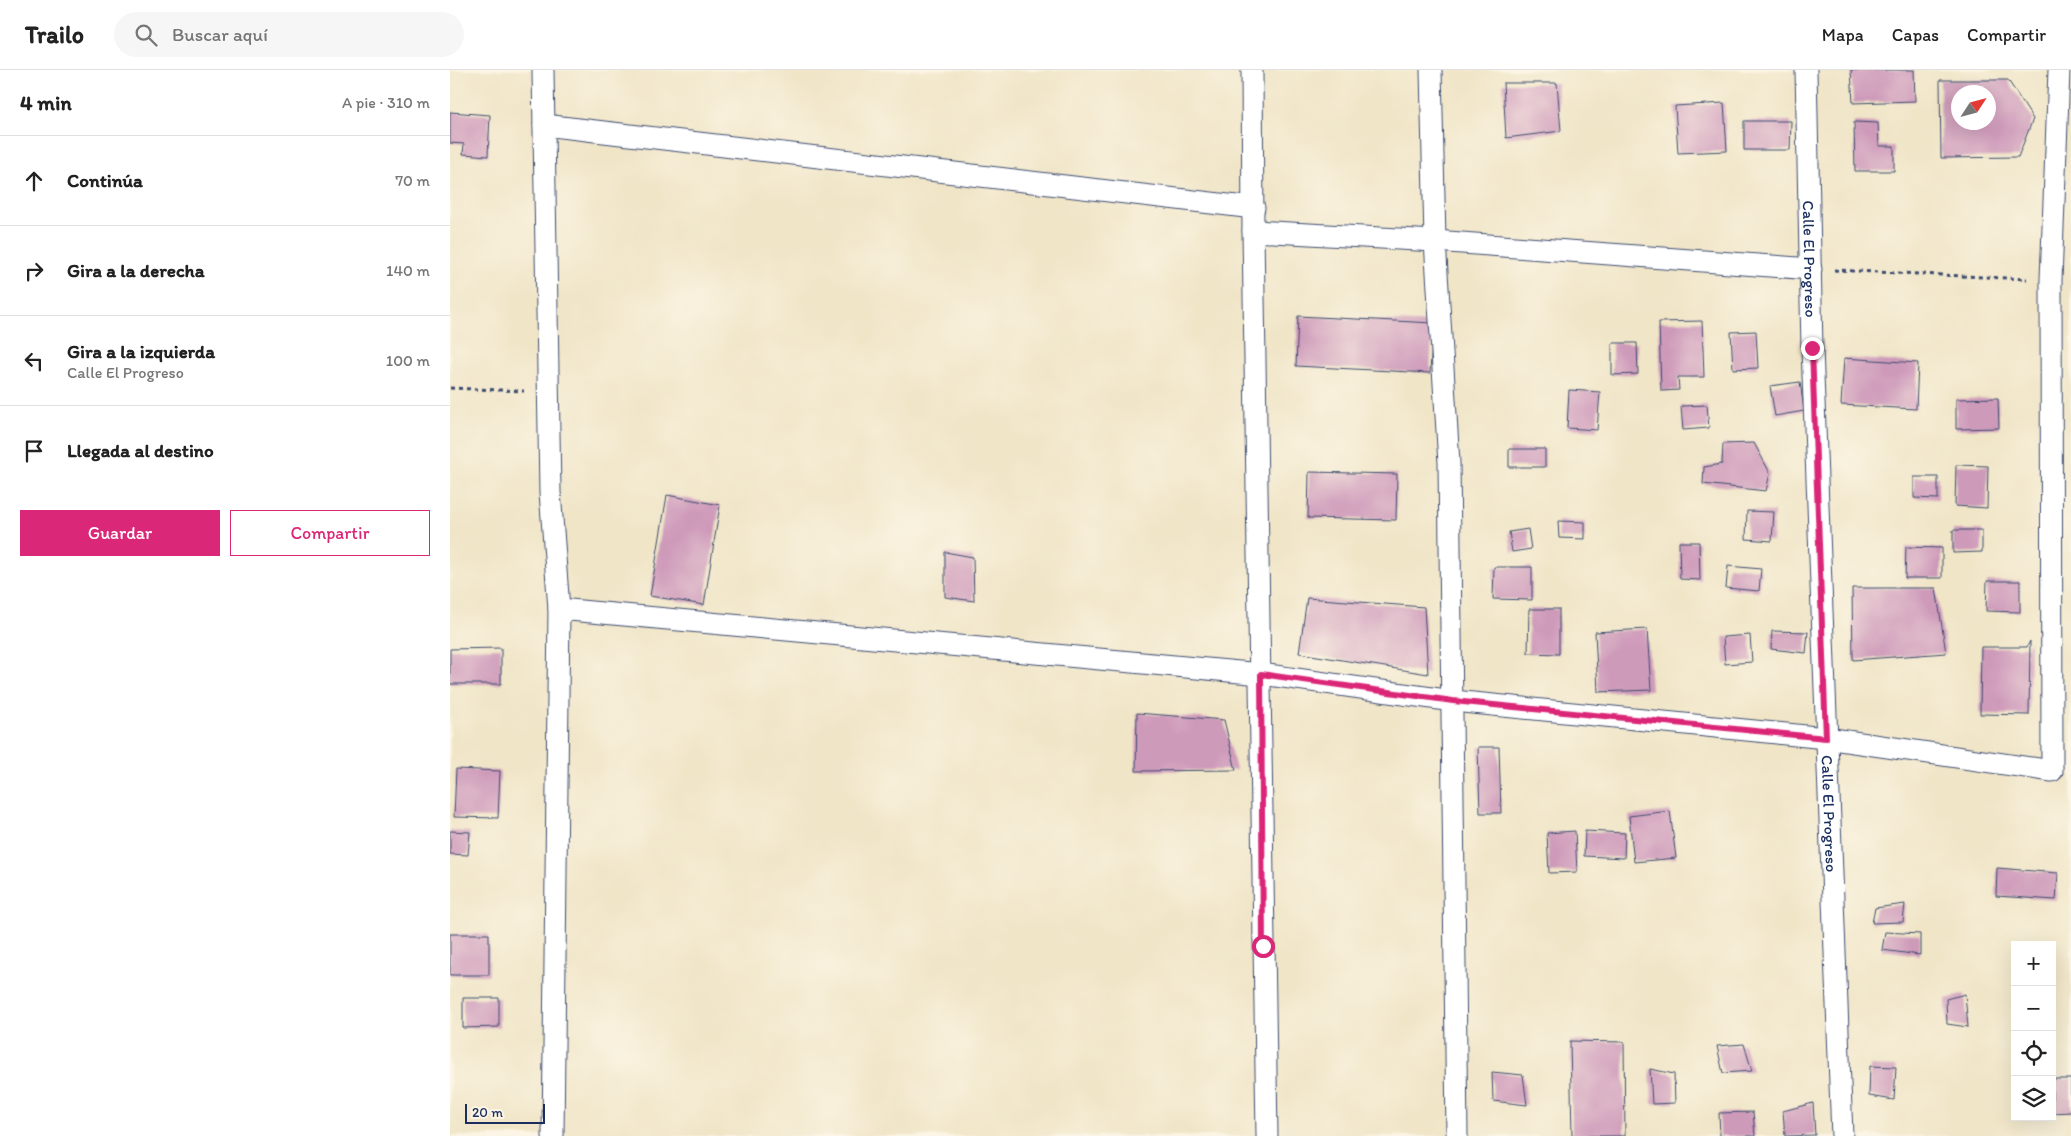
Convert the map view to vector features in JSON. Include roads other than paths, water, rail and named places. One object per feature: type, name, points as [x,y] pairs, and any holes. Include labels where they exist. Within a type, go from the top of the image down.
[{"type":"street","points":[[543,70],[550,492],[559,609],[554,1136]]},
{"type":"street","points":[[1252,70],[1263,946],[1268,1136]]},
{"type":"street","points":[[1431,70],[1435,241],[1449,463],[1457,1136]]},
{"type":"street","name":"Calle El Progreso","points":[[1806,70],[1810,269],[1842,1136]]},
{"type":"street","points":[[559,609],[1261,674],[1453,701],[1826,738],[2052,771],[2051,280],[2060,70]]},
{"type":"street","points":[[544,125],[1254,208]]},
{"type":"street","points":[[1253,231],[1435,241],[1810,269]]}]
